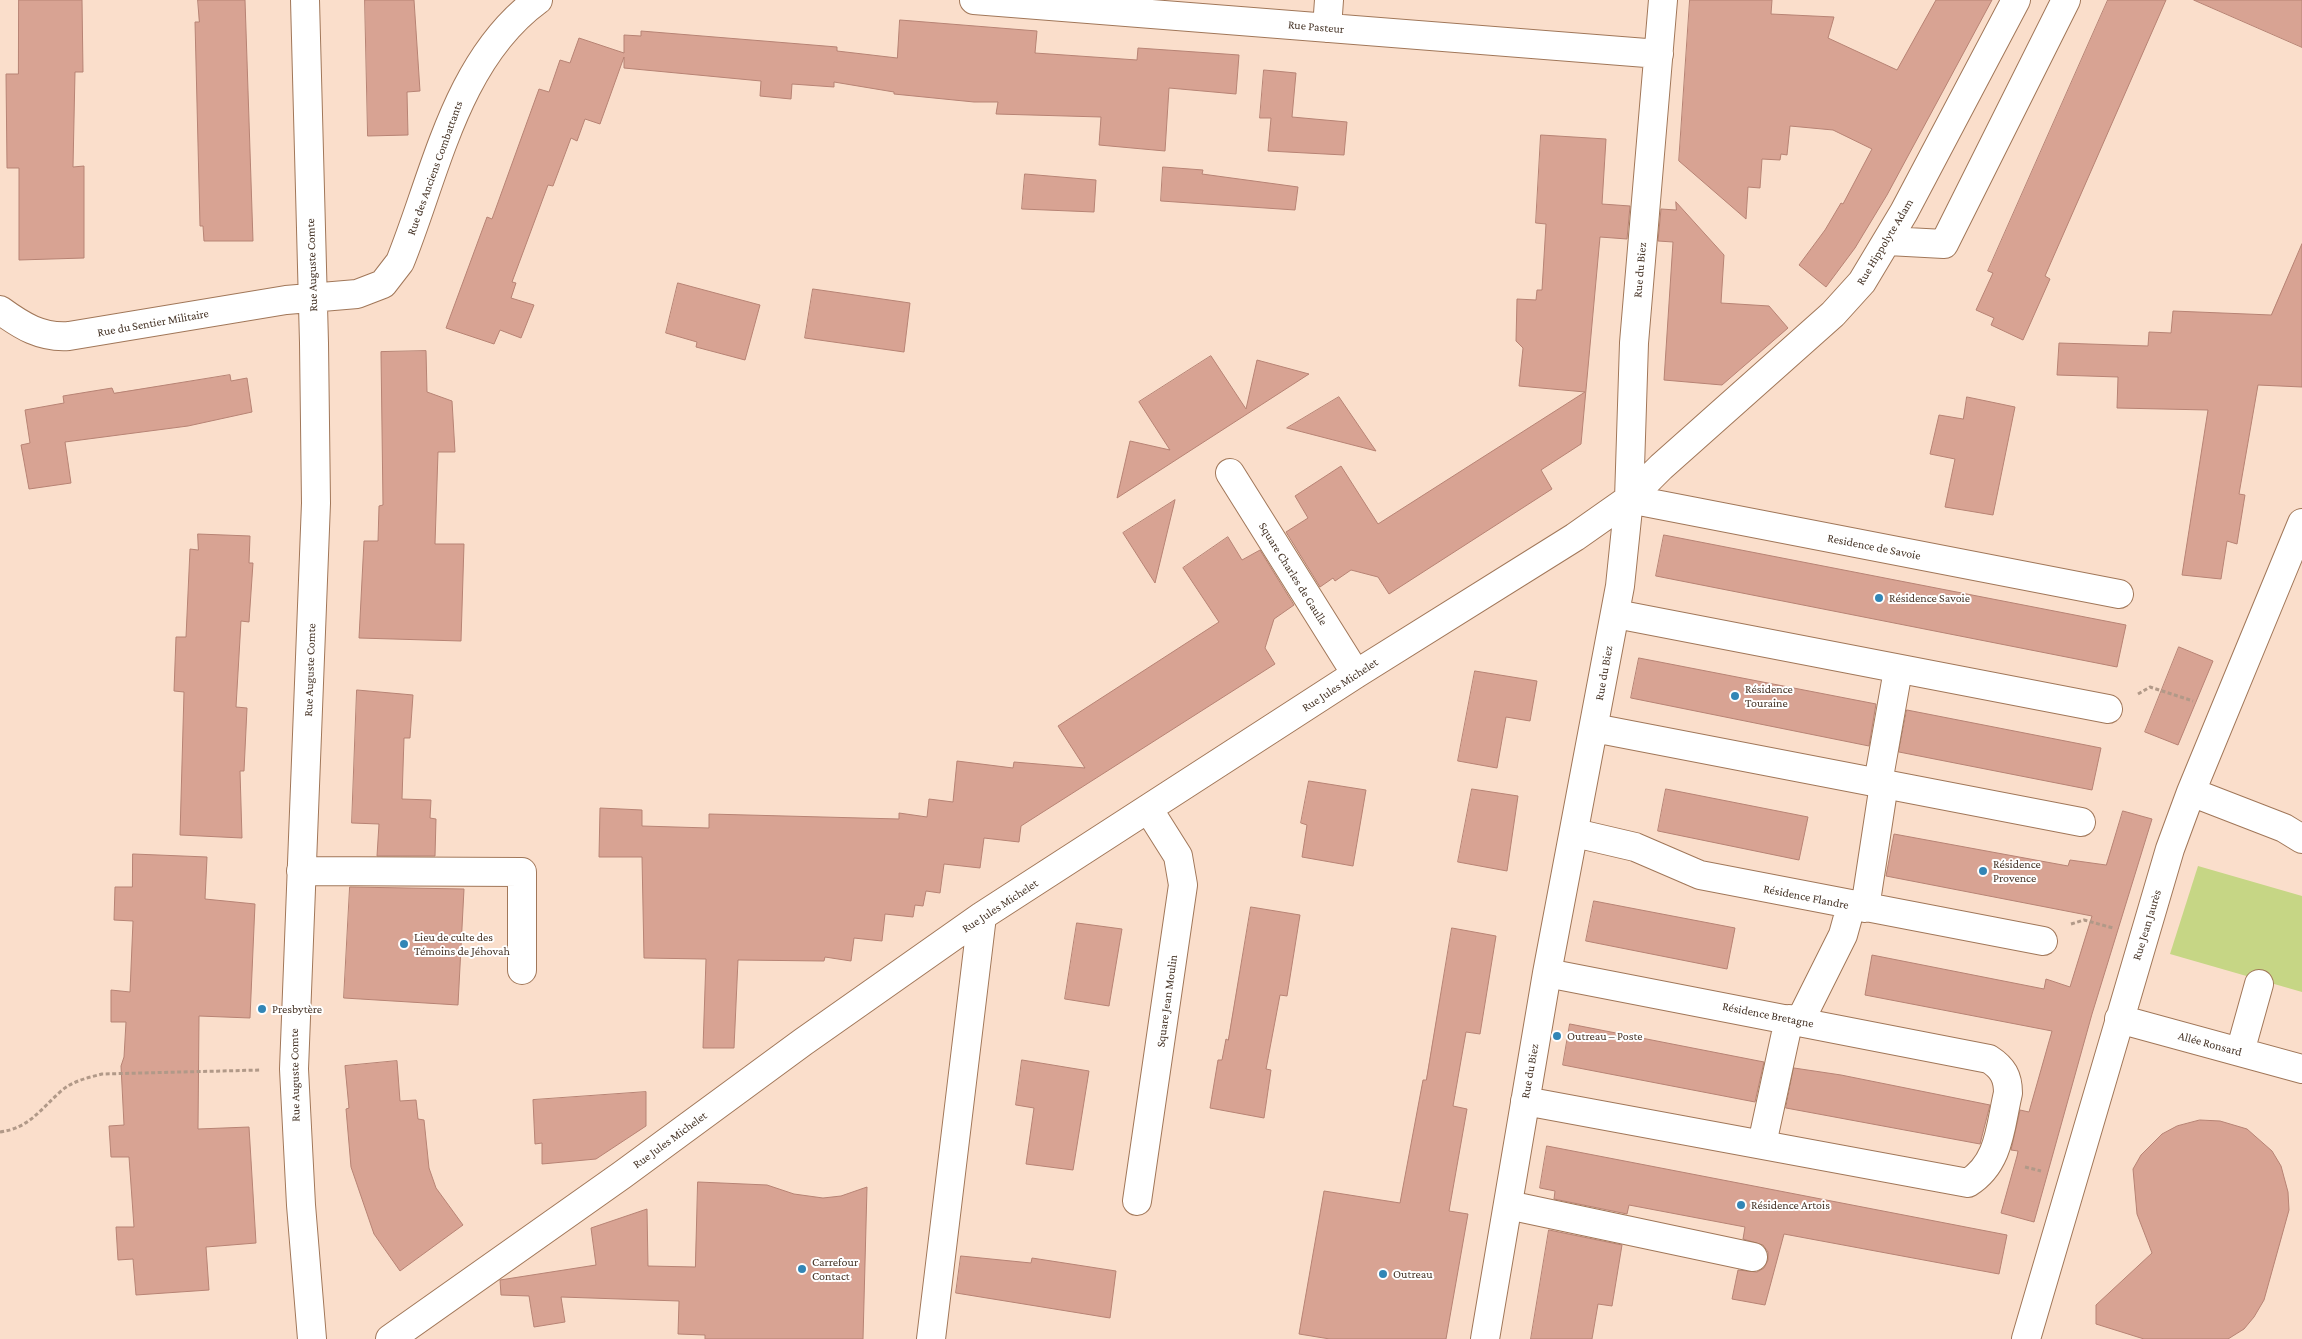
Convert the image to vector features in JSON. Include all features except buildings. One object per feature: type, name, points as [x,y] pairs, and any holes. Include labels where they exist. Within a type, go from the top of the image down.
[{"type":"street","name":"Rue Auguste Comte","points":[[305,0],[313,298],[316,527],[294,1069],[301,1205],[312,1339]]},
{"type":"street","name":"Rue des Anciens Combattants","points":[[313,298],[357,294],[383,284],[392,274],[406,246],[459,102],[473,74],[506,29],[538,0]]},
{"type":"street","name":"Rue Pasteur","points":[[974,0],[1659,54]]},
{"type":"street","points":[[1327,28],[1329,0]]},
{"type":"street","name":"Rue du Biez","points":[[1485,1339],[1547,973],[1616,614],[1629,499],[1634,343],[1663,0]]},
{"type":"street","name":"Rue Hippolyte Adam","points":[[1629,499],[1661,467],[1834,314],[1862,282],[1888,241],[2016,0]]},
{"type":"street","points":[[1888,241],[1944,244],[2066,0]]},
{"type":"street","name":"Rue du Sentier Militaire","points":[[0,310],[30,330],[60,337],[286,300],[313,298]]},
{"type":"street","name":"Square Charles de Gaulle","points":[[1230,473],[1356,674]]},
{"type":"street","name":"Residence de Savoie","points":[[1629,499],[2119,594]]},
{"type":"street","name":"Rue Jules Michelet","points":[[390,1339],[982,916],[1149,810],[1356,674],[1575,537],[1629,499]]},
{"type":"street","name":"Rue Jean Jaurès","points":[[2026,1339],[2165,863],[2191,792],[2302,523]]},
{"type":"street","points":[[1616,614],[1898,670],[2108,709]]},
{"type":"street","points":[[1525,1101],[1762,1144],[1795,1020],[1858,907],[1881,784],[1898,670]]},
{"type":"street","points":[[1594,728],[2081,822]]},
{"type":"street","points":[[2191,792],[2284,828],[2302,839]]},
{"type":"street","name":"Square Jean Moulin","points":[[1138,1201],[1183,885],[1178,856],[1149,810]]},
{"type":"street","name":"Résidence Flandre","points":[[1575,832],[1635,847],[1700,875],[1858,907],[2043,941]]},
{"type":"street","points":[[301,871],[522,872],[522,970]]},
{"type":"street","points":[[931,1339],[982,916]]},
{"type":"street","name":"Résidence Bretagne","points":[[1547,973],[1989,1059],[2000,1066],[2008,1083],[2008,1093],[1993,1159],[1979,1176],[1968,1183],[1762,1144]]},
{"type":"street","points":[[2240,1052],[2259,984]]},
{"type":"street","name":"Allée Ronsard","points":[[2119,1019],[2302,1069]]},
{"type":"street","points":[[1508,1205],[1754,1257]]},
{"type":"path","points":[[2163,690],[2195,702]]},
{"type":"path","points":[[2084,920],[2116,929]]},
{"type":"path","points":[[0,1132],[19,1127],[40,1114],[60,1091],[77,1081],[102,1074],[294,1069]]},
{"type":"path","points":[[2018,1165],[2044,1172]]},
{"type":"green space","points":[[2198,866],[2302,896],[2302,992],[2170,954]]},
{"type":"place","name":"Résidence Savoie","points":[[1879,598]]},
{"type":"place","name":"Résidence Touraine","points":[[1735,696]]},
{"type":"place","name":"Résidence Provence","points":[[1983,871]]},
{"type":"place","name":"Lieu de culte des Témoins de Jéhovah","points":[[404,944]]},
{"type":"place","name":"Presbytère","points":[[262,1009]]},
{"type":"place","name":"Outreau – Poste","points":[[1557,1036]]},
{"type":"place","name":"Résidence Artois","points":[[1741,1205]]},
{"type":"place","name":"Carrefour Contact","points":[[802,1269]]},
{"type":"place","name":"Outreau","points":[[1383,1274]]}]
